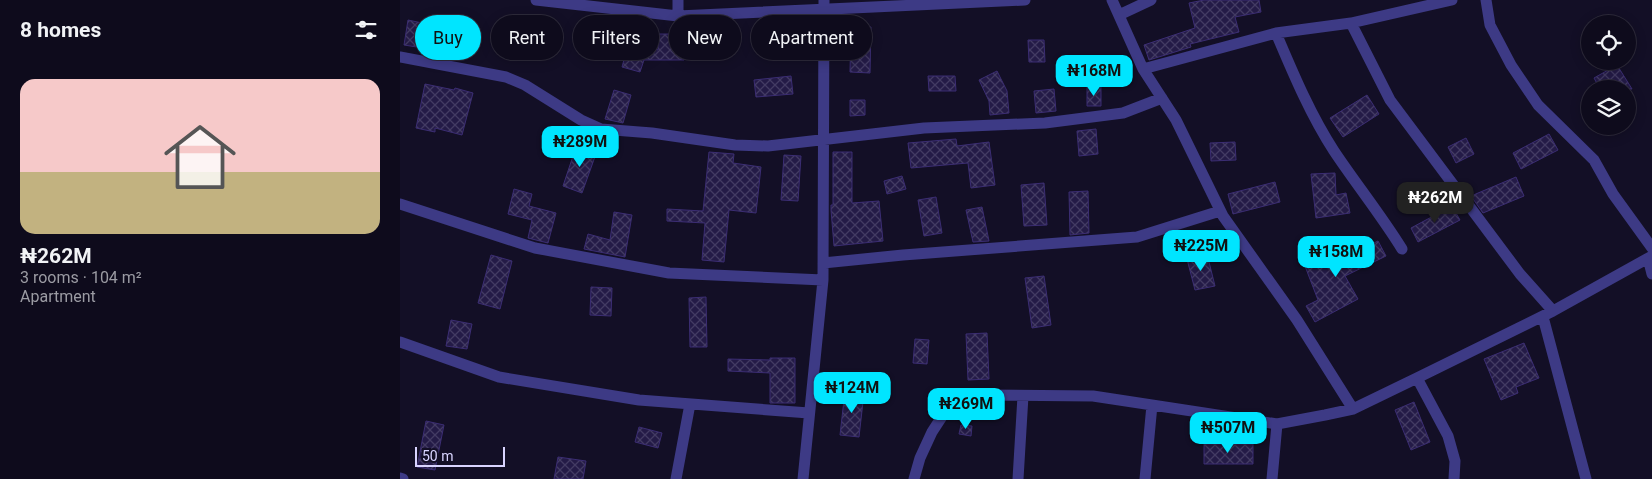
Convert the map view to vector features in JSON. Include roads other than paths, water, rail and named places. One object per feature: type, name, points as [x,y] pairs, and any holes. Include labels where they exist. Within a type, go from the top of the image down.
[{"type":"street","points":[[536,0],[669,15]]},
{"type":"street","points":[[678,0],[678,15]]},
{"type":"street","points":[[691,15],[824,5],[1025,0]]},
{"type":"street","points":[[1112,0],[1143,69],[1176,120],[1220,211],[1297,320],[1353,409]]},
{"type":"street","points":[[1119,16],[1151,0]]},
{"type":"street","points":[[1143,69],[1276,33],[1351,23],[1452,0]]},
{"type":"street","points":[[1486,0],[1490,26],[1511,65],[1538,105],[1594,160],[1651,254],[1652,274]]},
{"type":"street","points":[[803,479],[823,280],[824,5]]},
{"type":"street","points":[[1351,23],[1390,100],[1548,314],[1586,479]]},
{"type":"street","points":[[1276,33],[1297,84],[1333,150],[1402,249]]},
{"type":"street","points":[[400,57],[506,77],[525,85],[581,120],[601,129],[760,146],[924,128],[1045,123],[1123,113],[1162,98]]},
{"type":"street","points":[[400,204],[535,248],[669,273],[823,280]]},
{"type":"street","points":[[823,263],[1137,237],[1220,211]]},
{"type":"street","points":[[914,479],[920,458],[932,432],[945,412],[967,398],[990,396],[1093,396],[1277,424],[1353,409],[1548,314],[1651,254]]},
{"type":"street","points":[[400,342],[499,377],[638,400],[809,413]]},
{"type":"street","points":[[1417,378],[1448,436],[1455,461],[1454,479]]},
{"type":"street","points":[[1018,479],[1024,396]]},
{"type":"street","points":[[676,479],[690,404]]},
{"type":"street","points":[[1145,479],[1152,405]]},
{"type":"street","points":[[1272,479],[1277,424]]}]
